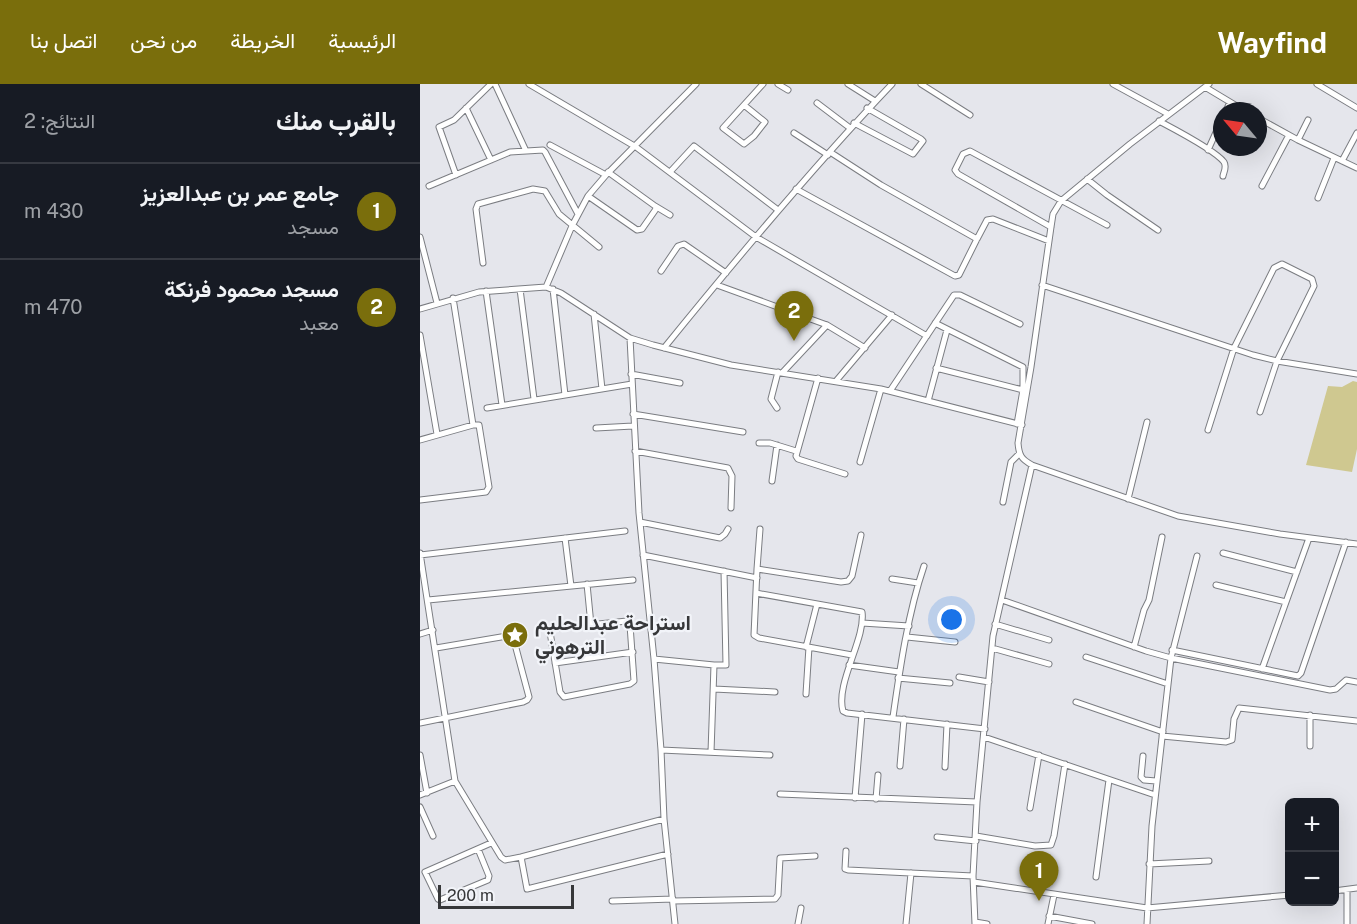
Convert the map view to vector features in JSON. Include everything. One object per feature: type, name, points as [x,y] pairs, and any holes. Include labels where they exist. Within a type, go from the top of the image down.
[{"type":"street","points":[[456,175],[439,129],[454,120],[493,84],[526,151]]},
{"type":"street","points":[[529,84],[636,147],[756,237],[927,336]]},
{"type":"street","points":[[546,287],[572,226],[588,196],[696,84]]},
{"type":"street","points":[[744,105],[765,122],[744,144],[723,128],[763,84]]},
{"type":"street","points":[[778,84],[788,90]]},
{"type":"street","points":[[850,84],[875,101]]},
{"type":"street","points":[[664,348],[796,189],[867,108],[892,84]]},
{"type":"street","points":[[921,84],[970,115]]},
{"type":"street","points":[[1113,84],[1168,114]]},
{"type":"street","points":[[1317,84],[1357,108]]},
{"type":"street","points":[[1019,425],[1053,214],[1061,201],[1159,121],[1207,86],[1230,102]]},
{"type":"street","points":[[817,104],[852,126],[913,154],[923,141],[921,139],[867,108]]},
{"type":"street","points":[[466,108],[491,160]]},
{"type":"street","points":[[1298,140],[1308,120]]},
{"type":"street","points":[[1159,121],[1208,150],[1225,164],[1222,176]]},
{"type":"street","points":[[1267,123],[1357,168]]},
{"type":"street","points":[[794,133],[881,186],[977,239]]},
{"type":"street","points":[[1342,161],[1357,133]]},
{"type":"street","points":[[1262,186],[1289,135]]},
{"type":"street","points":[[1208,150],[1213,139]]},
{"type":"street","points":[[550,144],[607,174],[670,215]]},
{"type":"street","points":[[670,172],[694,146],[778,210]]},
{"type":"street","points":[[429,186],[510,152],[543,150],[578,214]]},
{"type":"street","points":[[1051,227],[958,174],[955,170],[963,154],[970,151],[1107,225]]},
{"type":"street","points":[[1318,198],[1334,158]]},
{"type":"street","points":[[1087,179],[1158,230]]},
{"type":"street","points":[[483,263],[476,209],[481,202],[532,189],[545,191],[559,214],[599,247]]},
{"type":"street","points":[[796,189],[955,276],[959,275],[987,220],[993,219],[1049,241]]},
{"type":"street","points":[[588,196],[639,230],[656,209],[655,206]]},
{"type":"street","points":[[420,237],[437,303]]},
{"type":"street","points":[[661,271],[681,244],[726,273]]},
{"type":"street","points":[[1208,430],[1234,348],[1274,268],[1282,264],[1312,279],[1314,286],[1277,361],[1260,412]]},
{"type":"street","points":[[717,285],[827,325],[865,348]]},
{"type":"street","points":[[1042,285],[1277,361],[1357,374]]},
{"type":"street","points":[[420,309],[453,298],[486,291],[546,287],[553,289],[630,338],[664,348],[731,365],[881,389],[1019,425]]},
{"type":"street","points":[[520,289],[534,399]]},
{"type":"street","points":[[553,289],[565,395]]},
{"type":"street","points":[[486,291],[502,405]]},
{"type":"street","points":[[890,391],[955,294],[1020,324]]},
{"type":"street","points":[[453,298],[474,425]]},
{"type":"street","points":[[594,314],[602,389]]},
{"type":"street","points":[[836,381],[892,315]]},
{"type":"street","points":[[935,323],[1023,367],[1019,454],[1023,460],[1032,465],[1178,516],[1234,527],[1357,544]]},
{"type":"street","points":[[777,408],[771,399],[780,372],[827,325]]},
{"type":"street","points":[[928,401],[947,330]]},
{"type":"street","points":[[420,335],[437,434]]},
{"type":"street","points":[[630,338],[640,522],[654,659],[664,819],[675,924]]},
{"type":"street","points":[[936,368],[1023,390]]},
{"type":"street","points":[[631,374],[680,382]]},
{"type":"street","points":[[818,378],[796,456],[798,459],[845,474]]},
{"type":"street","points":[[487,408],[632,384]]},
{"type":"street","points":[[860,462],[881,389]]},
{"type":"street","points":[[633,414],[742,432]]},
{"type":"street","points":[[1128,499],[1147,422]]},
{"type":"street","points":[[420,440],[476,424],[480,427],[488,490],[420,500]]},
{"type":"street","points":[[596,428],[633,426]]},
{"type":"street","points":[[759,443],[777,445],[796,451]]},
{"type":"street","points":[[772,481],[777,445]]},
{"type":"street","points":[[635,451],[728,468],[732,476],[731,508]]},
{"type":"street","points":[[1003,502],[1011,462],[1019,454]]},
{"type":"street","points":[[987,924],[975,923],[974,879],[977,802],[992,648],[995,624],[1032,465]]},
{"type":"street","points":[[640,522],[720,538],[728,529]]},
{"type":"street","points":[[760,529],[754,635],[759,638],[852,655]]},
{"type":"street","points":[[625,531],[420,554],[455,781],[502,859],[521,857],[664,819]]},
{"type":"street","points":[[757,569],[841,582],[848,581],[852,576],[861,535]]},
{"type":"street","points":[[1134,646],[1149,600],[1162,537]]},
{"type":"street","points":[[565,538],[571,586]]},
{"type":"street","points":[[1262,669],[1308,538]]},
{"type":"street","points":[[1172,650],[1293,677],[1298,676],[1301,673],[1346,542]]},
{"type":"street","points":[[1223,553],[1297,572]]},
{"type":"street","points":[[643,555],[756,578]]},
{"type":"street","points":[[1147,924],[1149,864],[1167,684],[1172,650],[1197,556]]},
{"type":"street","points":[[893,717],[909,626],[924,566]]},
{"type":"street","points":[[654,659],[724,666],[727,661],[724,571]]},
{"type":"street","points":[[892,579],[918,583]]},
{"type":"street","points":[[428,600],[633,580]]},
{"type":"street","points":[[587,584],[591,625]]},
{"type":"street","points":[[1216,585],[1286,602]]},
{"type":"street","points":[[756,593],[859,610],[863,615],[849,665],[842,707],[847,713],[985,729]]},
{"type":"street","points":[[1002,600],[1171,658],[1330,690],[1340,687],[1346,680],[1357,682]]},
{"type":"street","points":[[806,694],[808,647],[817,604]]},
{"type":"street","points":[[629,622],[633,652],[635,679],[632,684],[566,698],[560,692],[550,632],[551,629],[629,622]]},
{"type":"street","points":[[862,623],[909,626]]},
{"type":"street","points":[[995,624],[1048,640]]},
{"type":"street","points":[[420,634],[433,630]]},
{"type":"street","points":[[420,723],[522,702],[529,697],[513,637],[507,636],[436,648]]},
{"type":"street","points":[[907,638],[955,642]]},
{"type":"street","points":[[992,648],[1049,664]]},
{"type":"street","points":[[555,663],[633,652]]},
{"type":"street","points":[[1086,657],[1167,684]]},
{"type":"street","points":[[711,752],[714,665]]},
{"type":"street","points":[[849,665],[950,683]]},
{"type":"street","points":[[959,677],[989,682]]},
{"type":"street","points":[[714,689],[775,692]]},
{"type":"street","points":[[1076,702],[1163,734],[1226,742],[1232,740],[1234,719],[1239,708],[1357,721]]},
{"type":"street","points":[[855,798],[862,714]]},
{"type":"street","points":[[1310,715],[1310,746]]},
{"type":"street","points":[[900,766],[904,719]]},
{"type":"street","points":[[945,767],[947,724]]},
{"type":"street","points":[[984,737],[1155,795]]},
{"type":"street","points":[[661,750],[770,755]]},
{"type":"street","points":[[420,755],[427,793]]},
{"type":"street","points":[[1030,808],[1039,755]]},
{"type":"street","points":[[1143,756],[1141,777],[1144,780],[1156,781]]},
{"type":"street","points":[[937,837],[1035,846],[1051,845],[1065,764]]},
{"type":"street","points":[[876,799],[878,775]]},
{"type":"street","points":[[1096,877],[1109,780]]},
{"type":"street","points":[[420,795],[455,781]]},
{"type":"street","points":[[780,794],[977,802]]},
{"type":"street","points":[[420,807],[434,836]]},
{"type":"street","points":[[425,872],[491,843]]},
{"type":"street","points":[[420,864],[440,900],[457,895],[488,880],[489,876],[478,849]]},
{"type":"street","points":[[846,850],[844,865],[848,870],[974,879],[1054,895],[1147,908],[1285,895]]},
{"type":"street","points":[[521,857],[527,889],[668,854]]},
{"type":"street","points":[[612,901],[775,899],[778,895],[780,858],[815,856]]},
{"type":"street","points":[[1149,864],[1209,861]]},
{"type":"street","points":[[906,924],[911,873]]},
{"type":"street","points":[[1339,890],[1357,888]]},
{"type":"street","points":[[1347,893],[1347,924]]},
{"type":"street","points":[[1048,924],[1054,895]]},
{"type":"street","points":[[798,924],[801,908]]},
{"type":"street","points":[[1049,915],[1092,924]]},
{"type":"shaded area","points":[[1353,381],[1357,382],[1357,449],[1352,472],[1306,465],[1328,386],[1342,387]]},
{"type":"place","name":"مسجد محمود فرنكة","points":[[794,341]]},
{"type":"place","name":"استراحة عبدالحليم الترهوني","points":[[515,635]]},
{"type":"place","name":"جامع عمر بن عبدالعزيز","points":[[1039,901]]}]
